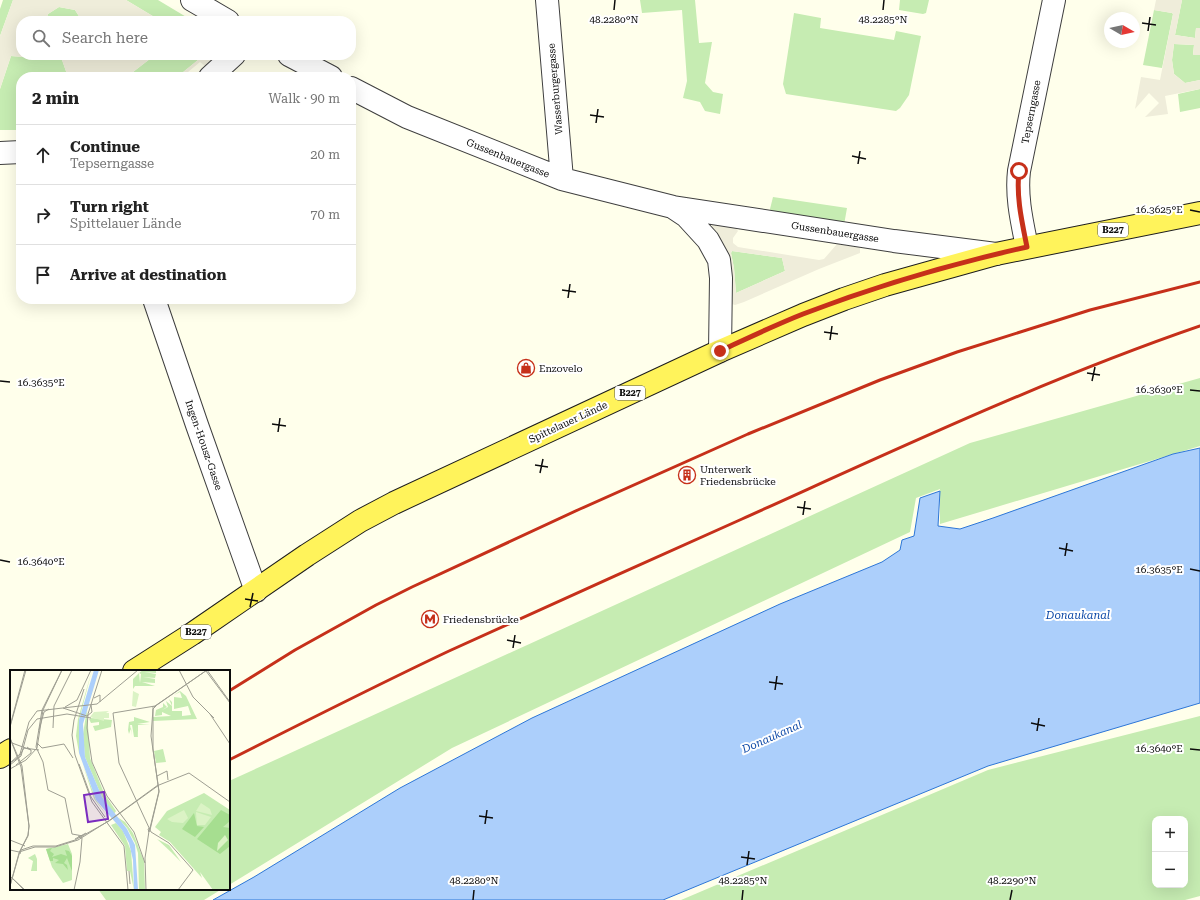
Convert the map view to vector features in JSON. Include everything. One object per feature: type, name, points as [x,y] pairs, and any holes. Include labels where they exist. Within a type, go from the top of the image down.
[{"type":"main road","name":"Spittelauer Lände","points":[[136,670],[360,521],[394,503],[720,351],[803,314],[885,285],[996,254],[1200,213]]},
{"type":"main road","points":[[0,757],[10,751]]},
{"type":"street","points":[[192,0],[219,16]]},
{"type":"street","name":"Wasserburgergasse","points":[[547,0],[562,179]]},
{"type":"street","name":"Tepserngasse","points":[[1027,247],[1018,200],[1018,184],[1054,0]]},
{"type":"street","points":[[215,72],[229,60]]},
{"type":"street","points":[[299,60],[321,72]]},
{"type":"street","name":"Gussenbauergasse","points":[[356,91],[407,117],[562,179],[673,207],[962,251],[996,254]]},
{"type":"street","points":[[0,153],[16,152]]},
{"type":"street","name":"Gussenbauergasse","points":[[673,207],[686,216],[700,230],[719,260],[721,278],[720,351]]},
{"type":"street","name":"Ingen-Housz-Gasse","points":[[156,304],[196,425],[256,591]]},
{"type":"green space","points":[[3,0],[13,0],[0,36],[0,9]]},
{"type":"green space","points":[[126,0],[158,0],[185,16],[153,16]]},
{"type":"green space","points":[[640,0],[695,0],[699,43],[712,42],[705,83],[713,92],[723,94],[720,114],[705,111],[700,102],[683,98],[687,81],[682,10],[642,13]]},
{"type":"green space","points":[[900,0],[929,0],[926,13],[923,14],[899,10]]},
{"type":"green space","points":[[1182,0],[1200,0],[1200,28],[1196,28],[1195,38],[1175,35]]},
{"type":"green space","points":[[59,7],[75,10],[79,16],[47,16],[48,14]]},
{"type":"green space","points":[[1154,10],[1173,14],[1162,68],[1143,65]]},
{"type":"green space","points":[[794,13],[821,18],[820,28],[894,40],[896,31],[921,36],[909,95],[900,108],[896,111],[786,94],[783,84]]},
{"type":"green space","points":[[1174,44],[1194,45],[1193,54],[1200,55],[1200,80],[1185,83],[1174,74],[1172,60]]},
{"type":"green space","points":[[11,56],[16,56],[16,60],[62,60],[66,72],[16,72],[16,130],[0,130],[0,89]]},
{"type":"green space","points":[[149,60],[198,60],[183,72],[133,72]]},
{"type":"green space","points":[[1200,89],[1200,108],[1180,112],[1178,94]]},
{"type":"green space","points":[[773,197],[847,208],[844,225],[772,213],[770,209]]},
{"type":"green space","points":[[732,251],[782,258],[785,271],[736,293]]},
{"type":"green space","points":[[1200,378],[1200,446],[940,524],[940,489],[916,498],[910,532],[452,748],[230,884],[230,781],[970,443]]},
{"type":"green space","points":[[1200,716],[1200,896],[1185,900],[681,900],[988,770]]},
{"type":"green space","points":[[99,890],[220,890],[204,900],[106,900]]},
{"type":"shaded area","points":[[13,0],[126,0],[153,16],[79,16],[75,10],[59,7],[48,14],[47,16],[16,16],[16,56],[11,56],[0,89],[0,36]]},
{"type":"shaded area","points":[[1156,0],[1182,0],[1175,35],[1195,38],[1196,28],[1200,28],[1200,55],[1193,55],[1194,45],[1174,44],[1172,60],[1174,74],[1185,83],[1200,80],[1200,89],[1165,96],[1168,114],[1145,117],[1159,103],[1149,93],[1135,109],[1141,77],[1160,80],[1173,14],[1154,10]]},
{"type":"shaded area","points":[[62,60],[149,60],[133,72],[66,72]]},
{"type":"shaded area","points":[[198,60],[214,60],[206,67],[200,62],[188,72],[183,72]]},
{"type":"shaded area","points":[[714,223],[735,227],[738,231],[733,238],[733,243],[738,247],[819,260],[824,259],[837,244],[858,247],[860,248],[860,253],[735,305],[730,301],[711,227]],"holes":[[[732,251],[782,258],[785,271],[736,293]]]},
{"type":"water","name":"Donaukanal","points":[[1200,448],[1200,703],[988,766],[663,900],[213,900],[254,877],[400,788],[532,718],[780,604],[882,562],[900,550],[902,540],[914,536],[920,498],[940,491],[938,526],[960,529],[1173,454]]},
{"type":"railway","points":[[230,690],[295,650],[376,605],[412,587],[580,509],[748,434],[880,380],[957,352],[1090,310],[1200,282]]},
{"type":"railway","points":[[230,759],[449,651],[912,442],[1083,369],[1200,326]]},
{"type":"place","name":"Enzovelo","points":[[526,368]]},
{"type":"place","name":"Unterwerk Friedensbrücke","points":[[687,475]]},
{"type":"place","name":"Friedensbrücke","points":[[430,619]]},
{"type":"route","points":[[720,351],[803,314],[885,285],[943,268],[1027,247],[1018,200],[1019,171]]}]
